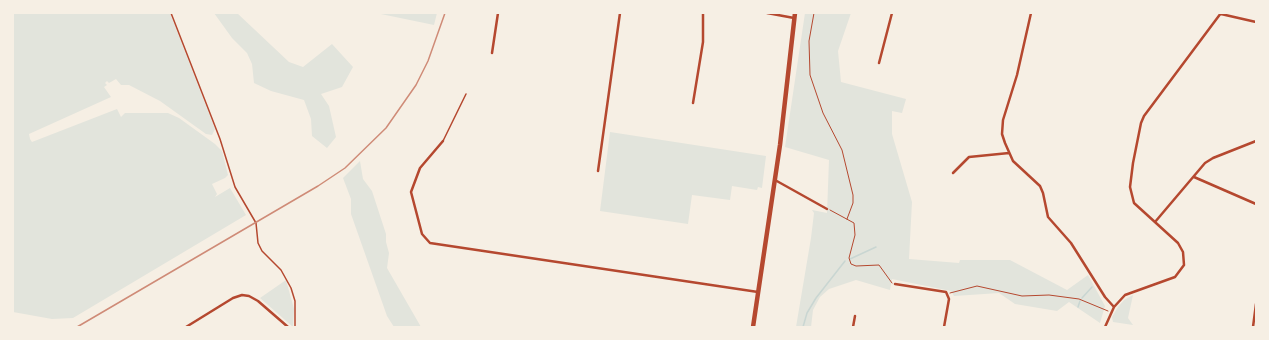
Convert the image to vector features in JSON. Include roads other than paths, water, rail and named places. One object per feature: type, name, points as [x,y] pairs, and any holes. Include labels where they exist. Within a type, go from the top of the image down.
[{"type":"highway","points":[[753,327],[780,145],[795,15]]},
{"type":"street","points":[[492,53],[498,13]]},
{"type":"street","points":[[598,171],[620,13]]},
{"type":"street","points":[[693,104],[703,36],[703,13]]},
{"type":"street","points":[[767,13],[795,15]]},
{"type":"street","points":[[879,63],[892,13]]},
{"type":"street","points":[[1031,13],[1017,75],[1003,120],[1002,134],[1009,153],[1020,168],[1040,186],[1048,216],[1071,243],[1105,297],[1114,307]]},
{"type":"street","points":[[1105,327],[1114,307],[1125,295],[1170,280],[1183,269],[1185,257],[1181,247],[1138,207],[1131,194],[1133,163],[1141,123],[1150,107],[1221,13],[1256,22]]},
{"type":"street","points":[[443,141],[420,168],[411,192],[422,234],[430,243],[758,292]]},
{"type":"street","points":[[1155,222],[1205,163],[1213,158],[1256,141]]},
{"type":"street","points":[[953,173],[969,156],[1009,153]]},
{"type":"street","points":[[1194,177],[1256,204]]},
{"type":"street","points":[[774,180],[828,209]]},
{"type":"street","points":[[895,284],[942,290],[948,294],[949,299],[944,327]]},
{"type":"street","points":[[186,327],[233,298],[242,295],[249,296],[258,301],[288,327]]},
{"type":"street","points":[[1253,327],[1256,304]]},
{"type":"street","points":[[853,327],[855,316]]},
{"type":"lane","points":[[172,13],[222,145],[235,187],[256,224],[258,243],[262,251],[281,270],[291,288],[295,301],[295,327]]},
{"type":"lane","points":[[443,141],[466,94]]},
{"type":"waterway","points":[[850,259],[876,247]]},
{"type":"waterway","points":[[803,327],[807,313],[816,298],[845,261]]},
{"type":"waterway","points":[[1082,298],[1092,287]]},
{"type":"waterway","points":[[1078,307],[1080,301]]},
{"type":"railway","points":[[77,327],[318,186],[345,168],[386,128],[416,85],[428,61],[445,13]]}]
